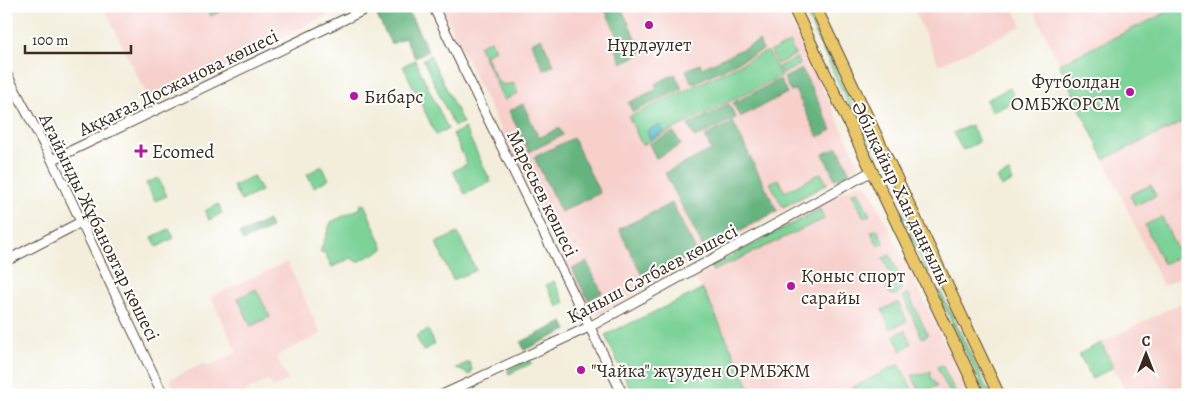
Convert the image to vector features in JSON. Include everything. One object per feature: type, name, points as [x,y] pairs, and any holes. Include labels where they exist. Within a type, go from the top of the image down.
[{"type":"main road","name":"Әбілқайыр Хан даңғылы","points":[[793,6],[979,395]]},
{"type":"main road","name":"Әбілқайыр Хан даңғылы","points":[[815,6],[999,395]]},
{"type":"main road","points":[[926,282],[943,274]]},
{"type":"street","name":"Аққағаз Досжанова көшесі","points":[[52,160],[372,6]]},
{"type":"street","name":"Маресьев көшесі","points":[[433,6],[591,326],[623,395]]},
{"type":"street","name":"Ағайынды Жұбановтар көшесі","points":[[6,73],[52,160],[163,395]]},
{"type":"street","name":"Қаныш Сәтбаев көшесі","points":[[442,395],[591,326],[872,171]]},
{"type":"street","points":[[6,261],[81,222]]},
{"type":"shaded area","points":[[103,6],[343,6],[152,106]]},
{"type":"shaded area","points":[[441,6],[783,6],[858,165],[856,169],[599,314],[592,314],[588,311]]},
{"type":"shaded area","points":[[912,6],[1012,6],[1022,26],[939,65]]},
{"type":"shaded area","points":[[1032,6],[1181,6],[1059,64]]},
{"type":"shaded area","points":[[1188,120],[1188,274],[1163,286],[1104,159]]},
{"type":"shaded area","points":[[857,184],[865,184],[869,187],[969,395],[753,395],[696,278]]},
{"type":"shaded area","points":[[287,262],[321,334],[276,356],[288,380],[273,388],[269,380],[245,391],[246,395],[178,395],[170,379],[205,363],[207,367],[237,352],[211,297]]},
{"type":"shaded area","points":[[1187,300],[1188,395],[1127,395],[1101,343]]},
{"type":"green space","points":[[206,6],[231,6],[211,16]]},
{"type":"green space","points":[[398,6],[406,6],[428,51],[415,58],[405,38],[391,44],[377,16]]},
{"type":"green space","points":[[603,6],[620,6],[643,53],[622,63],[613,44],[620,40]]},
{"type":"green space","points":[[802,6],[806,6],[898,202],[895,204]]},
{"type":"green space","name":"Футболдан ОМБЖОРСМ","points":[[1180,6],[1188,6],[1188,120],[1104,159],[1059,64]]},
{"type":"green space","points":[[541,38],[554,65],[544,70],[531,43]]},
{"type":"green space","points":[[491,40],[495,50],[485,55],[498,82],[505,85],[513,83],[518,93],[504,100],[479,46]]},
{"type":"green space","points":[[759,41],[763,50],[692,84],[686,70],[700,64],[702,68]]},
{"type":"green space","points":[[790,43],[795,55],[777,64],[771,51]]},
{"type":"green space","points":[[768,51],[781,76],[642,145],[629,117]]},
{"type":"green space","points":[[430,55],[463,123],[454,126],[453,124],[423,59]]},
{"type":"green space","points":[[797,58],[800,65],[782,74],[778,67]]},
{"type":"green space","points":[[415,60],[448,129],[436,135],[403,66]]},
{"type":"green space","points":[[802,69],[832,130],[818,137],[795,90],[790,91],[784,78]]},
{"type":"green space","points":[[675,74],[682,89],[633,112],[628,103],[657,89],[655,84]]},
{"type":"green space","points":[[780,79],[787,93],[740,117],[733,103]]},
{"type":"green space","points":[[1010,88],[1016,101],[992,112],[986,100]]},
{"type":"green space","points":[[523,104],[539,138],[559,128],[563,135],[529,152],[509,111]]},
{"type":"green space","points":[[729,104],[736,118],[695,138],[688,125]]},
{"type":"green space","points":[[733,122],[777,211],[704,249],[665,173],[711,150],[705,136]]},
{"type":"green space","points":[[971,125],[979,142],[964,150],[953,133]]},
{"type":"green space","points":[[465,128],[491,182],[465,194],[453,171],[467,164],[453,134]]},
{"type":"green space","points":[[674,132],[681,145],[656,158],[649,144]]},
{"type":"green space","points":[[573,138],[600,193],[561,212],[534,157]]},
{"type":"green space","points":[[838,147],[850,173],[835,179],[823,154]]},
{"type":"green space","points":[[322,166],[329,179],[314,187],[307,174]]},
{"type":"green space","points":[[1009,172],[1013,181],[1001,187],[997,178]]},
{"type":"green space","points":[[821,173],[827,184],[783,207],[770,183],[778,179],[785,192]]},
{"type":"green space","points":[[253,176],[261,191],[241,201],[233,186]]},
{"type":"green space","points":[[158,178],[167,196],[155,201],[146,183]]},
{"type":"green space","points":[[1151,185],[1156,196],[1135,205],[1130,195]]},
{"type":"green space","points":[[858,190],[870,215],[864,218],[852,193]]},
{"type":"green space","points":[[672,203],[697,253],[644,279],[619,229]]},
{"type":"green space","points":[[218,204],[222,213],[209,220],[205,211]]},
{"type":"green space","points":[[364,204],[384,249],[357,262],[351,258],[332,267],[325,253],[320,252],[331,222],[361,208],[360,205]]},
{"type":"green space","points":[[901,208],[930,272],[927,273],[898,209]]},
{"type":"green space","points":[[820,209],[824,219],[713,271],[711,267]]},
{"type":"green space","points":[[1162,217],[1180,256],[1163,264],[1145,225]]},
{"type":"green space","points":[[268,220],[271,228],[243,241],[239,234]]},
{"type":"green space","points":[[169,229],[174,238],[157,247],[152,237]]},
{"type":"green space","points":[[877,229],[884,243],[878,246],[871,232]]},
{"type":"green space","points":[[458,233],[476,270],[453,280],[436,243]]},
{"type":"green space","points":[[890,255],[899,275],[893,278],[883,258]]},
{"type":"green space","points":[[587,262],[602,293],[588,300],[572,269]]},
{"type":"green space","points":[[554,281],[565,303],[557,307],[546,285]]},
{"type":"green space","points":[[891,281],[897,281],[901,288],[897,295],[891,295],[887,291],[887,285]]},
{"type":"green space","points":[[256,289],[270,317],[251,326],[238,298]]},
{"type":"green space","points":[[703,289],[753,395],[633,395],[605,335]]},
{"type":"green space","points":[[940,290],[990,395],[986,395],[937,291]]},
{"type":"green space","points":[[908,293],[928,335],[922,338],[903,296]]},
{"type":"green space","points":[[898,302],[907,321],[890,329],[882,310]]},
{"type":"green space","points":[[563,322],[567,330],[524,350],[521,342]]},
{"type":"green space","points":[[428,330],[435,344],[423,351],[416,336]]},
{"type":"green space","points":[[905,330],[911,344],[901,351],[894,335]]},
{"type":"green space","points":[[1101,343],[1114,367],[1092,379],[1079,354]]},
{"type":"green space","points":[[529,360],[532,363],[509,374],[509,369]]},
{"type":"green space","points":[[469,362],[472,369],[470,375],[456,368]]},
{"type":"green space","points":[[899,364],[915,395],[853,395],[850,389]]},
{"type":"green space","points":[[942,365],[957,395],[951,395],[937,367]]},
{"type":"green space","points":[[931,371],[931,378],[937,386],[920,393],[912,375],[920,375]]},
{"type":"water","points":[[660,125],[664,132],[650,139],[647,131]]},
{"type":"place","name":"Нұрдәулет","points":[[649,25]]},
{"type":"place","name":"Футболдан ОМБЖОРСМ","points":[[1130,92]]},
{"type":"place","name":"Бибарс","points":[[354,96]]},
{"type":"place","name":"Ecomed","points":[[141,151]]},
{"type":"place","name":"Қоныс спорт сарайы","points":[[791,286]]},
{"type":"place","name":"\"Чайка\" жүзуден ОРМБЖМ","points":[[581,370]]}]
